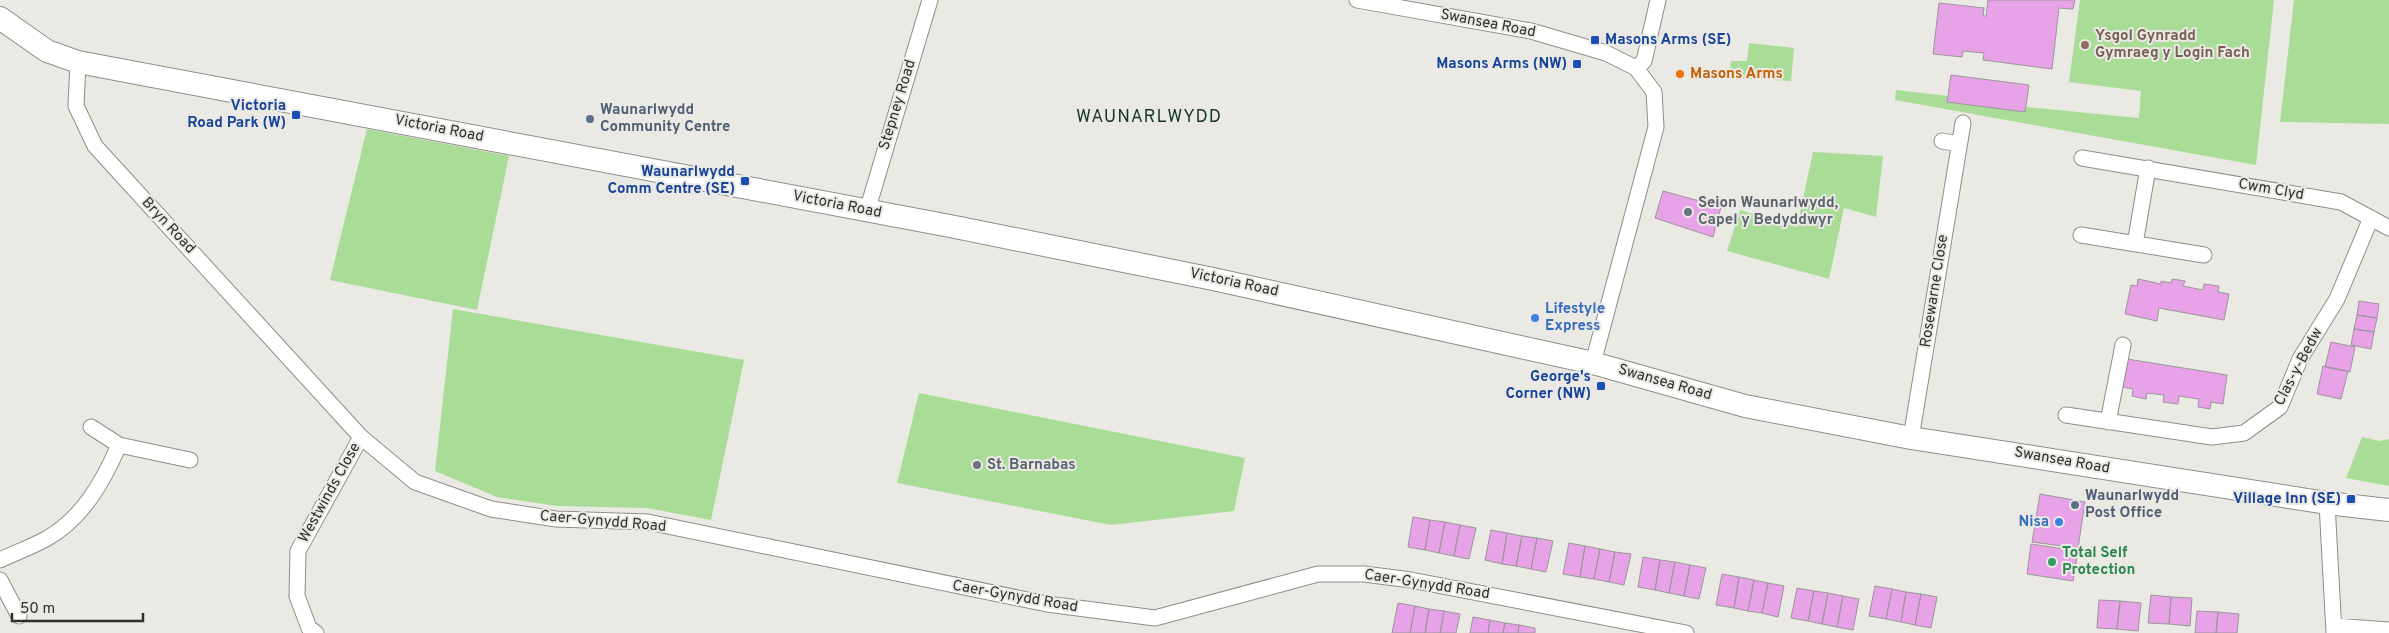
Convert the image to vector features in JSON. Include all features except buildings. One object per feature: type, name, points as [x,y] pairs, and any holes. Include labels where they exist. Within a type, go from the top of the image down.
[{"type":"main road","points":[[0,18],[47,51],[78,62]]},
{"type":"main road","name":"Victoria Road","points":[[78,62],[1214,278],[1592,363]]},
{"type":"main road","name":"Swansea Road","points":[[1592,363],[1746,406],[1912,438],[2327,503],[2389,510]]},
{"type":"street","name":"Stepney Road","points":[[867,211],[930,0]]},
{"type":"street","name":"Swansea Road","points":[[1357,0],[1531,31],[1606,53],[1636,68],[1654,92],[1656,127],[1592,363]]},
{"type":"street","points":[[1636,68],[1644,61],[1658,0]]},
{"type":"street","name":"Bryn Road","points":[[78,62],[76,106],[94,146],[361,437]]},
{"type":"street","name":"Rosewarne Close","points":[[1912,438],[1963,123]]},
{"type":"street","points":[[1942,141],[1959,144]]},
{"type":"street","name":"Cwm Clyd","points":[[2082,158],[2341,202],[2389,228]]},
{"type":"street","points":[[2134,244],[2148,168]]},
{"type":"street","name":"Clas-y-Bedw","points":[[2066,415],[2212,437],[2244,433],[2280,407],[2300,359],[2337,299],[2371,218]]},
{"type":"street","points":[[2081,235],[2204,255]]},
{"type":"street","points":[[2108,422],[2123,345]]},
{"type":"street","points":[[90,427],[119,446],[190,460]]},
{"type":"street","name":"Westwinds Close","points":[[309,631],[297,596],[298,551],[361,437]]},
{"type":"street","name":"Caer-Gynydd Road","points":[[361,437],[415,482],[491,509],[556,519],[648,522],[1047,604],[1155,618],[1318,574],[1364,574],[1411,580],[1686,633]]},
{"type":"street","points":[[0,560],[48,538],[84,508],[106,474],[119,446]]},
{"type":"street","points":[[2327,503],[2334,630],[2389,630]]},
{"type":"street","points":[[0,580],[18,616]]},
{"type":"green space","points":[[2080,0],[2274,0],[2256,165],[1895,100],[1896,90],[1948,96],[1947,101],[2025,112],[2026,107],[2139,118],[2141,91],[2069,82]]},
{"type":"green space","points":[[2294,0],[2389,0],[2389,124],[2280,122]]},
{"type":"green space","points":[[1749,43],[1794,48],[1791,81],[1729,78],[1731,61],[1747,61]]},
{"type":"green space","points":[[367,129],[509,156],[477,310],[330,280]]},
{"type":"green space","points":[[1813,152],[1883,156],[1876,217],[1844,208],[1829,279],[1727,251],[1740,210],[1797,227]]},
{"type":"green space","points":[[453,309],[744,360],[711,520],[647,508],[557,506],[497,497],[435,471]]},
{"type":"green space","points":[[919,393],[1245,458],[1234,511],[1111,525],[897,483]]},
{"type":"green space","points":[[2362,437],[2379,441],[2389,439],[2389,486],[2346,478]]},
{"type":"place","name":"Masons Arms (SE)","points":[[1595,40]]},
{"type":"place","name":"Ysgol Gynradd Gymraeg y Login Fach","points":[[2085,45]]},
{"type":"place","name":"Masons Arms (NW)","points":[[1577,64]]},
{"type":"place","name":"Masons Arms","points":[[1680,74]]},
{"type":"place","name":"Victoria Road Park (W)","points":[[296,115]]},
{"type":"place","name":"Waunarlwydd Community Centre","points":[[590,119]]},
{"type":"place","name":"Waunarlwydd Comm Centre (SE)","points":[[745,181]]},
{"type":"place","name":"Seion Waunarlwydd, Capel y Bedyddwyr","points":[[1688,212]]},
{"type":"place","name":"Lifestyle Express","points":[[1535,318]]},
{"type":"place","name":"George's Corner (NW)","points":[[1601,386]]},
{"type":"place","name":"St. Barnabas","points":[[977,465]]},
{"type":"place","name":"Village Inn (SE)","points":[[2351,499]]},
{"type":"place","name":"Waunarlwydd Post Office","points":[[2075,505]]},
{"type":"place","name":"Nisa","points":[[2059,522]]},
{"type":"place","name":"Total Self Protection","points":[[2052,562]]},
{"type":"district","name":"WAUNARLWYDD","points":[[1149,117]]}]
